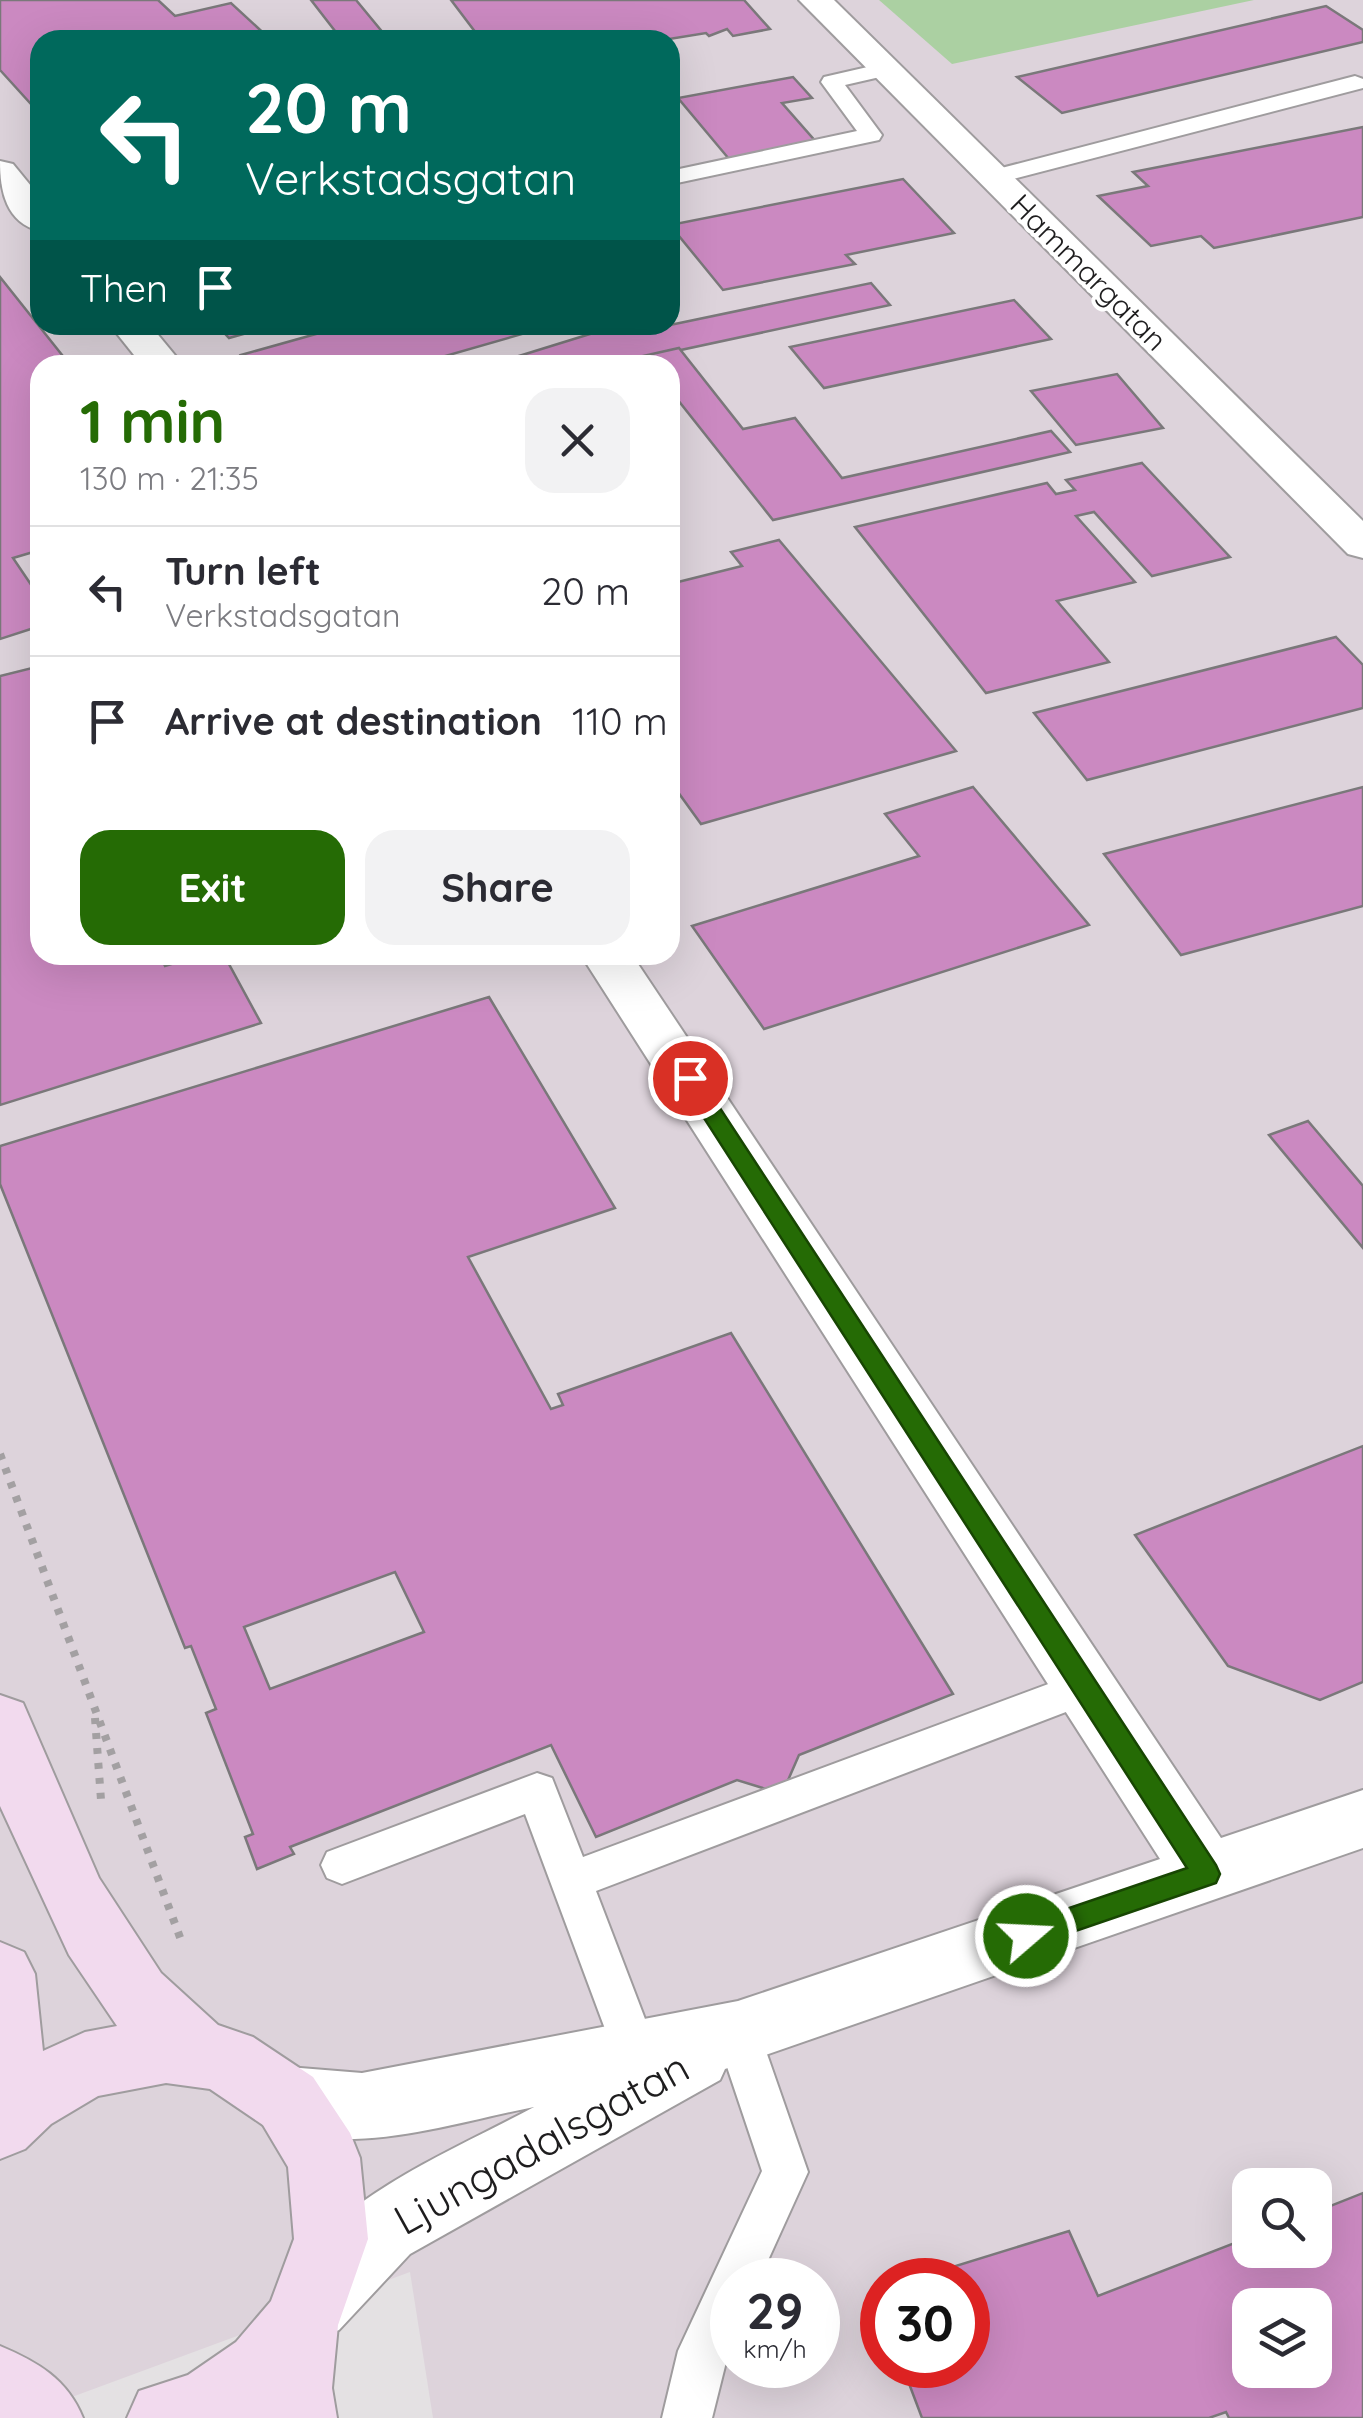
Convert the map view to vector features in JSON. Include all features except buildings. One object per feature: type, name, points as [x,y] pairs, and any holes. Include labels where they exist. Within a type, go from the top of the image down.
[{"type":"main road","points":[[0,1723],[45,1833],[88,1921],[137,1997],[198,2053]]},
{"type":"main road","points":[[0,1974],[8,2037],[0,2112]]},
{"type":"main road","points":[[0,2125],[26,2100],[86,2065],[166,2050],[198,2053],[228,2062],[288,2101],[324,2158],[332,2239],[305,2315],[294,2388],[298,2418]]},
{"type":"main road","points":[[166,2418],[203,2410],[263,2369],[305,2315]]},
{"type":"main road","points":[[0,2384],[44,2418]]},
{"type":"street","name":"Hammargatan","points":[[815,0],[1363,545]]},
{"type":"street","points":[[0,172],[30,208]]},
{"type":"street","points":[[137,335],[154,355]]},
{"type":"street","points":[[613,965],[1206,1874]]},
{"type":"street","name":"Ljungadalsgatan","points":[[288,2101],[362,2107],[738,2034],[1363,1820]]},
{"type":"street","name":"Ljungadalsgatan","points":[[305,2315],[384,2228],[738,2034]]},
{"type":"street","points":[[0,2405],[44,2418]]},
{"type":"lane","points":[[680,175],[871,134],[832,82],[884,69]]},
{"type":"lane","points":[[994,177],[1355,83]]},
{"type":"lane","points":[[571,1881],[1086,1687]]},
{"type":"lane","points":[[342,1865],[537,1791],[636,2053]]},
{"type":"lane","points":[[738,2034],[784,2172],[745,2258]]},
{"type":"lane","points":[[686,2418],[710,2334]]},
{"type":"path","points":[[0,1454],[93,1706]]},
{"type":"shaded area","points":[[0,0],[1363,0],[1363,2418],[433,2418],[410,2272],[15,2418],[0,2418]]},
{"type":"green space","points":[[879,0],[1254,0],[952,64]]},
{"type":"route","points":[[690,1078],[1206,1874],[1026,1936]]}]
